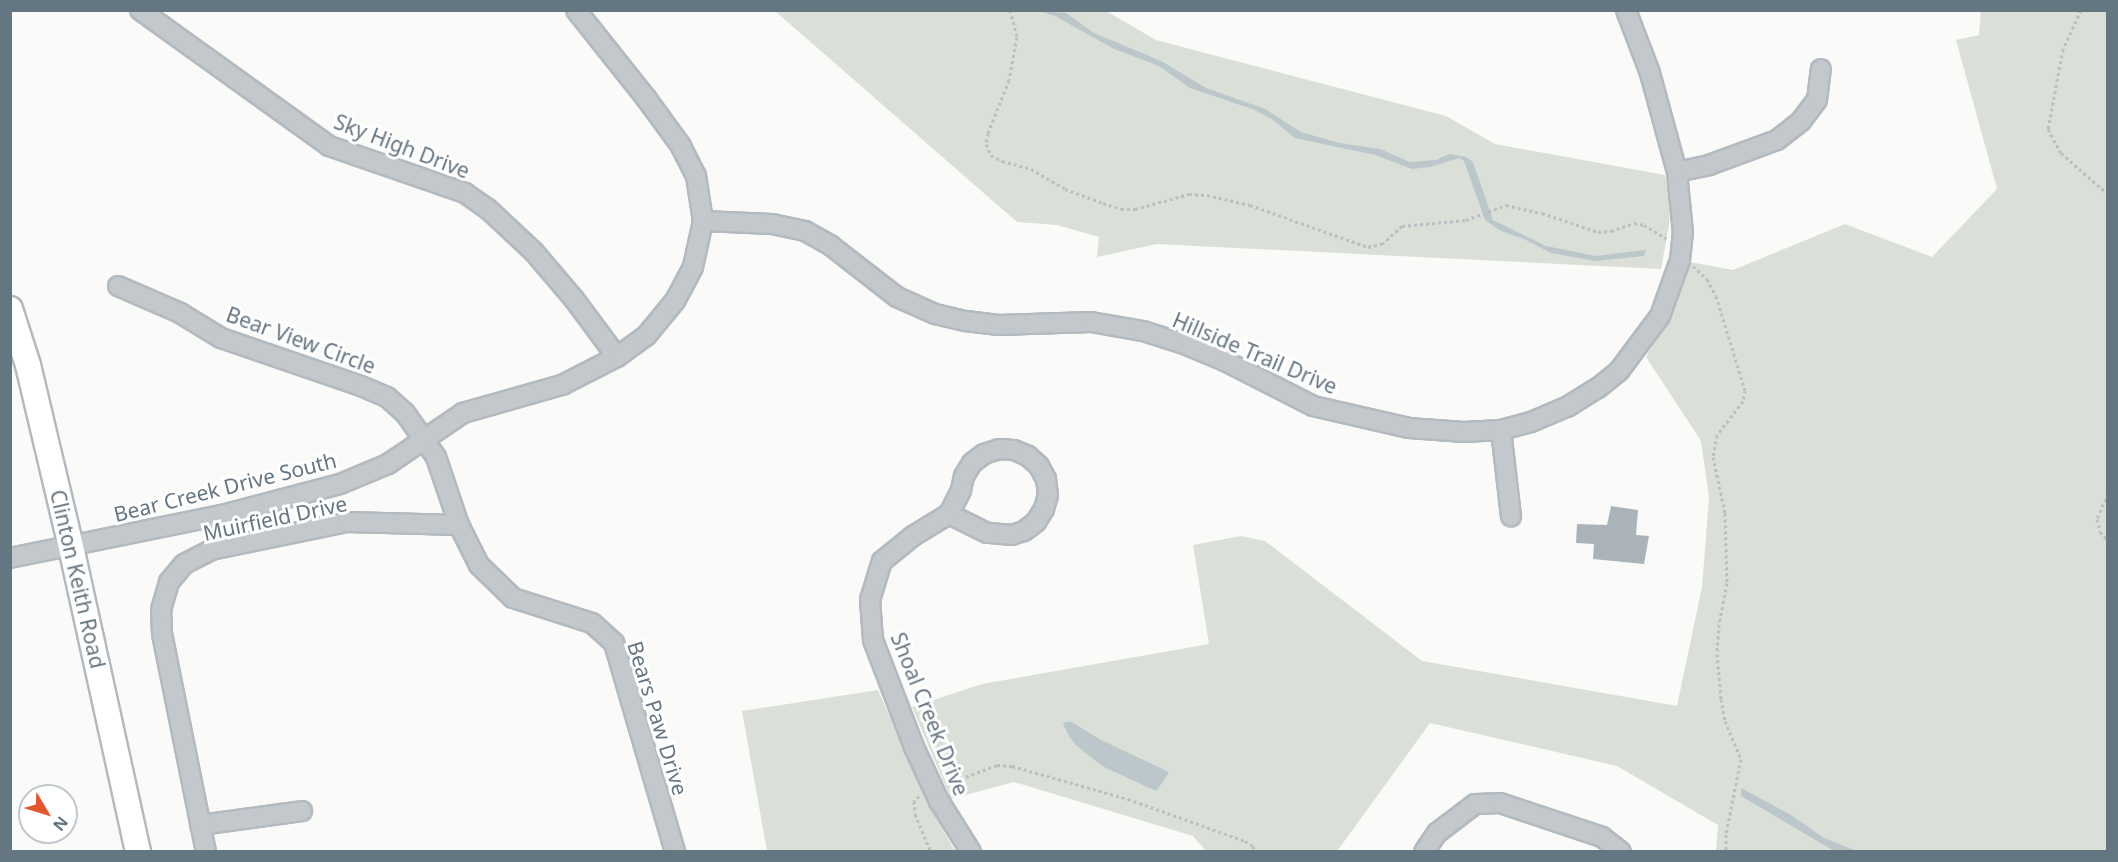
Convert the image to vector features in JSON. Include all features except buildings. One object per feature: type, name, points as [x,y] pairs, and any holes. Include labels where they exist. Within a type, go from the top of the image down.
[{"type":"main road","name":"Clinton Keith Road","points":[[10,309],[28,364],[138,852]]},
{"type":"street","name":"Sky High Drive","points":[[140,10],[329,146],[465,193],[488,209],[540,260],[574,299],[617,357]]},
{"type":"street","name":"Bear Creek Drive South","points":[[10,558],[222,514],[340,484],[388,464],[423,438],[463,413],[562,385],[617,357],[646,336],[675,301],[693,267],[704,221],[696,176],[681,146],[576,10]]},
{"type":"street","name":"Hillside Trail Drive","points":[[704,221],[772,224],[805,231],[830,245],[897,297],[935,314],[999,325],[1091,322],[1143,331],[1184,344],[1225,361],[1313,406],[1409,428],[1464,432],[1501,430],[1531,422],[1567,406],[1598,388],[1618,371],[1660,316],[1680,254],[1683,233],[1677,172],[1650,73],[1626,10]]},
{"type":"street","points":[[1677,172],[1709,165],[1777,140],[1801,121],[1817,100],[1821,69]]},
{"type":"street","name":"Bear View Circle","points":[[118,286],[180,313],[221,338],[387,397],[405,413],[423,438]]},
{"type":"street","points":[[1501,430],[1511,516]]},
{"type":"street","name":"Bears Paw Drive","points":[[423,438],[436,458],[459,525],[479,565],[513,598],[592,623],[614,643],[675,852]]},
{"type":"street","points":[[999,449],[1021,453],[1039,466],[1046,479],[1048,495],[1044,509],[1036,522],[1024,531],[999,536],[949,514],[961,490],[964,476],[972,463],[984,454],[999,449]]},
{"type":"street","name":"Shoal Creek Drive","points":[[949,514],[913,537],[882,561],[870,600],[873,640],[933,789],[971,852]]},
{"type":"street","name":"Muirfield Drive","points":[[206,852],[162,634],[161,610],[169,582],[184,564],[211,550],[347,522],[459,525]]},
{"type":"street","points":[[1424,852],[1437,833],[1475,804],[1500,803],[1602,837],[1621,852]]},
{"type":"street","points":[[200,825],[302,811]]},
{"type":"path","points":[[1010,10],[1017,37],[1012,67],[986,144],[991,155],[1031,169],[1065,189],[1121,209],[1135,209],[1189,194],[1207,195],[1250,205],[1368,247],[1382,244],[1402,226],[1480,216],[1506,205],[1598,232],[1611,231],[1634,224],[1644,225],[1666,239],[1707,279],[1716,296],[1745,390],[1743,401],[1717,435],[1713,457],[1725,513],[1727,584],[1719,624],[1717,654],[1721,699],[1725,721],[1741,759],[1726,834],[1726,852]]},
{"type":"path","points":[[2081,10],[2063,49],[2048,129],[2061,153],[2108,194]]},
{"type":"path","points":[[2108,493],[2097,519],[2100,532],[2108,540]]},
{"type":"path","points":[[931,852],[915,814],[914,801],[921,794],[997,765],[1012,766],[1128,799],[1245,841],[1253,846],[1255,852]]},
{"type":"shaded area","points":[[775,11],[1106,11],[1156,40],[1446,116],[1495,144],[1665,175],[1670,200],[1669,225],[1661,269],[1157,244],[1097,257],[1099,237],[1057,225],[1017,222]]},
{"type":"shaded area","points":[[1039,11],[1066,13],[1094,33],[1161,61],[1206,88],[1265,109],[1301,132],[1339,143],[1380,149],[1410,162],[1436,160],[1449,154],[1466,157],[1473,162],[1493,220],[1546,246],[1596,256],[1646,250],[1644,256],[1595,261],[1551,253],[1524,239],[1501,231],[1485,220],[1464,161],[1459,158],[1430,167],[1412,169],[1375,155],[1295,138],[1273,120],[1255,110],[1190,88],[1159,66],[1114,49],[1055,16]]},
{"type":"shaded area","points":[[1981,11],[2107,11],[2107,851],[1716,851],[1718,825],[1617,766],[1430,723],[1339,851],[1206,851],[1193,836],[1014,782],[951,799],[912,707],[982,684],[1209,644],[1193,545],[1241,536],[1265,541],[1422,661],[1677,706],[1702,587],[1709,498],[1701,441],[1646,357],[1674,311],[1690,262],[1733,270],[1845,224],[1932,257],[1997,189],[1956,40],[1979,35]]},
{"type":"shaded area","points":[[878,690],[927,803],[955,851],[767,851],[742,711]]},
{"type":"shaded area","points":[[1072,722],[1099,739],[1169,772],[1156,791],[1102,766],[1077,746],[1063,724]]},
{"type":"shaded area","points":[[1741,788],[1791,815],[1824,838],[1857,851],[1835,851],[1829,848],[1741,796]]}]
